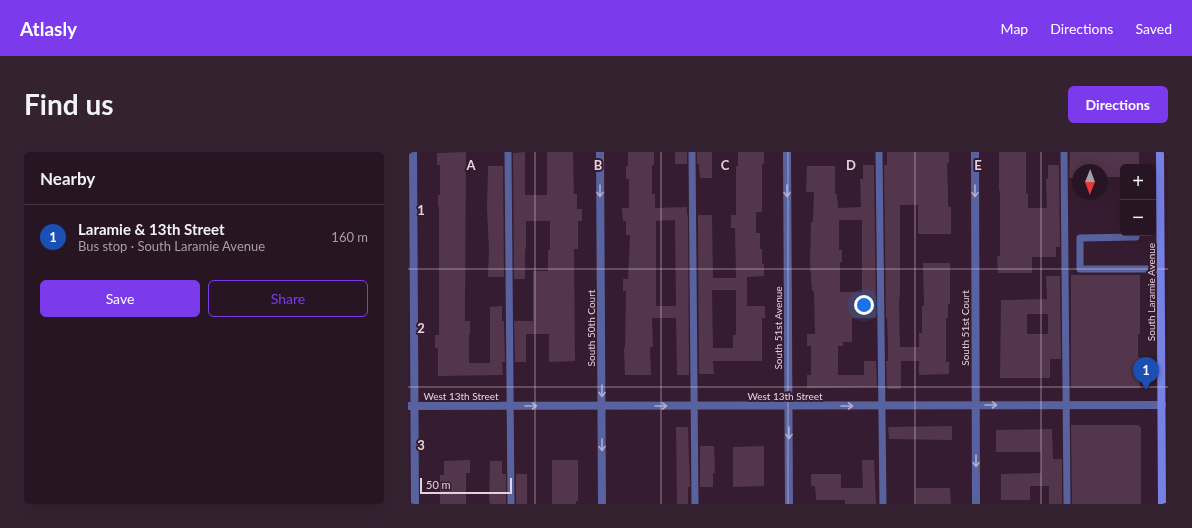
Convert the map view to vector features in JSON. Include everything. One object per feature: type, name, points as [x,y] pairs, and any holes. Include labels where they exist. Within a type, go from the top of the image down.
[{"type":"main road","name":"South Laramie Avenue","points":[[1160,152],[1162,504]]},
{"type":"street","points":[[413,152],[411,406],[415,504]]},
{"type":"street","name":"South 50th Court","points":[[600,152],[602,504]]},
{"type":"street","name":"South 51st Avenue","points":[[787,152],[789,504]]},
{"type":"street","name":"South 51st Court","points":[[975,152],[976,504]]},
{"type":"street","name":"West 13th Street","points":[[411,406],[1162,405]]},
{"type":"lane","points":[[508,152],[511,504]]},
{"type":"lane","points":[[692,152],[695,504]]},
{"type":"lane","points":[[879,152],[883,504]]},
{"type":"lane","points":[[1064,152],[1067,504]]},
{"type":"lane","points":[[1136,238],[1080,238],[1080,269],[1161,269]]},
{"type":"building","points":[[466,152],[465,321],[470,321],[469,363],[490,363],[490,307],[502,306],[505,362],[502,362],[503,375],[438,376],[438,348],[435,348],[435,335],[439,335],[438,195],[440,195],[440,165],[437,165],[437,153]]},
{"type":"building","points":[[525,152],[525,195],[547,195],[547,152],[573,152],[574,194],[577,194],[577,209],[582,209],[582,221],[578,221],[578,249],[574,249],[575,361],[549,362],[549,334],[526,334],[526,362],[515,362],[514,321],[533,321],[533,271],[548,271],[548,250],[550,250],[550,221],[526,221],[525,279],[514,279],[513,153]]},
{"type":"building","points":[[628,152],[654,152],[654,165],[652,165],[652,194],[655,194],[655,208],[687,207],[689,375],[677,375],[676,318],[652,318],[653,347],[650,347],[651,375],[625,375],[624,348],[626,291],[623,291],[623,279],[628,279],[630,235],[626,235],[626,221],[623,221],[622,208],[629,208],[629,179],[626,179],[626,166],[628,166]],"holes":[[[675,220],[676,306],[656,306],[656,221]]]},
{"type":"building","points":[[675,152],[687,152],[687,164],[675,164]]},
{"type":"building","points":[[697,152],[712,152],[712,178],[700,178],[699,164],[697,164]]},
{"type":"building","points":[[738,152],[764,152],[764,164],[762,164],[762,212],[756,212],[756,233],[760,233],[760,249],[762,249],[764,276],[747,277],[747,306],[765,306],[765,318],[762,318],[762,361],[713,361],[714,374],[699,374],[698,215],[712,215],[713,278],[736,278],[735,228],[731,228],[731,215],[736,215],[736,166],[738,166]],"holes":[[[712,290],[736,290],[736,335],[733,335],[733,348],[713,348]]]},
{"type":"building","points":[[887,152],[949,152],[949,163],[947,163],[948,207],[951,207],[951,234],[918,234],[918,205],[900,205],[899,304],[900,347],[919,347],[919,333],[922,333],[922,306],[924,306],[923,263],[950,263],[950,304],[948,304],[948,318],[946,318],[946,362],[949,362],[949,374],[919,375],[919,361],[901,361],[901,389],[888,389],[887,387],[886,361],[888,361],[888,347],[886,318],[884,165],[887,165]]},
{"type":"building","points":[[999,152],[1026,152],[1026,193],[1028,193],[1028,208],[1047,208],[1046,179],[1048,179],[1048,165],[1059,165],[1060,247],[1056,247],[1056,257],[1032,257],[1032,273],[998,273],[997,256],[1000,256]]},
{"type":"building","points":[[1070,152],[1139,152],[1139,164],[1120,164],[1120,177],[1108,177],[1108,164],[1072,164],[1072,178],[1069,178]]},
{"type":"building","points":[[863,165],[874,165],[876,318],[852,318],[852,342],[843,342],[843,346],[838,346],[838,375],[864,375],[864,361],[876,361],[877,387],[807,388],[807,375],[811,375],[811,346],[807,346],[807,334],[815,334],[814,291],[812,291],[810,264],[811,222],[813,222],[814,192],[806,192],[807,166],[835,166],[835,194],[837,194],[838,208],[861,207],[860,179],[863,179]],"holes":[[[839,220],[862,220],[862,292],[840,292],[840,262],[842,262],[842,250],[839,250]]]},
{"type":"building","points":[[488,166],[503,166],[504,277],[488,277]]},
{"type":"building","points":[[1071,275],[1140,275],[1140,334],[1138,334],[1138,357],[1140,357],[1140,388],[1071,388]]},
{"type":"building","points":[[1046,276],[1060,276],[1061,359],[1050,359],[1050,378],[1000,378],[1001,300],[1047,299]],"holes":[[[1027,314],[1048,314],[1048,334],[1027,334]]]},
{"type":"building","points":[[1071,425],[1138,425],[1141,428],[1141,504],[1072,504]]},
{"type":"building","points":[[952,426],[952,440],[889,439],[888,427]]},
{"type":"building","points":[[676,427],[688,427],[690,487],[688,487],[688,504],[677,504]]},
{"type":"building","points":[[1052,429],[1053,459],[1062,459],[1062,504],[1049,504],[1049,486],[1030,486],[1030,500],[1001,500],[1001,474],[1041,473],[1041,452],[996,452],[996,430]]},
{"type":"building","points":[[700,446],[714,446],[715,473],[713,473],[713,487],[700,487]]},
{"type":"building","points":[[764,446],[764,486],[733,487],[733,447]]},
{"type":"building","points":[[470,460],[470,473],[466,473],[466,504],[440,504],[440,475],[444,475],[444,461]]},
{"type":"building","points":[[552,460],[578,460],[578,501],[576,501],[576,504],[552,504]]},
{"type":"building","points":[[862,460],[874,460],[876,504],[845,504],[845,500],[816,500],[815,486],[811,486],[811,474],[841,474],[841,488],[863,488]]},
{"type":"building","points":[[490,461],[502,461],[502,474],[506,474],[506,504],[490,504]]},
{"type":"building","points":[[516,474],[527,474],[527,504],[516,504]]},
{"type":"building","points":[[916,488],[950,488],[951,504],[916,504]]},
{"type":"place","name":"Laramie & 13th Street","points":[[1146,390]]}]
